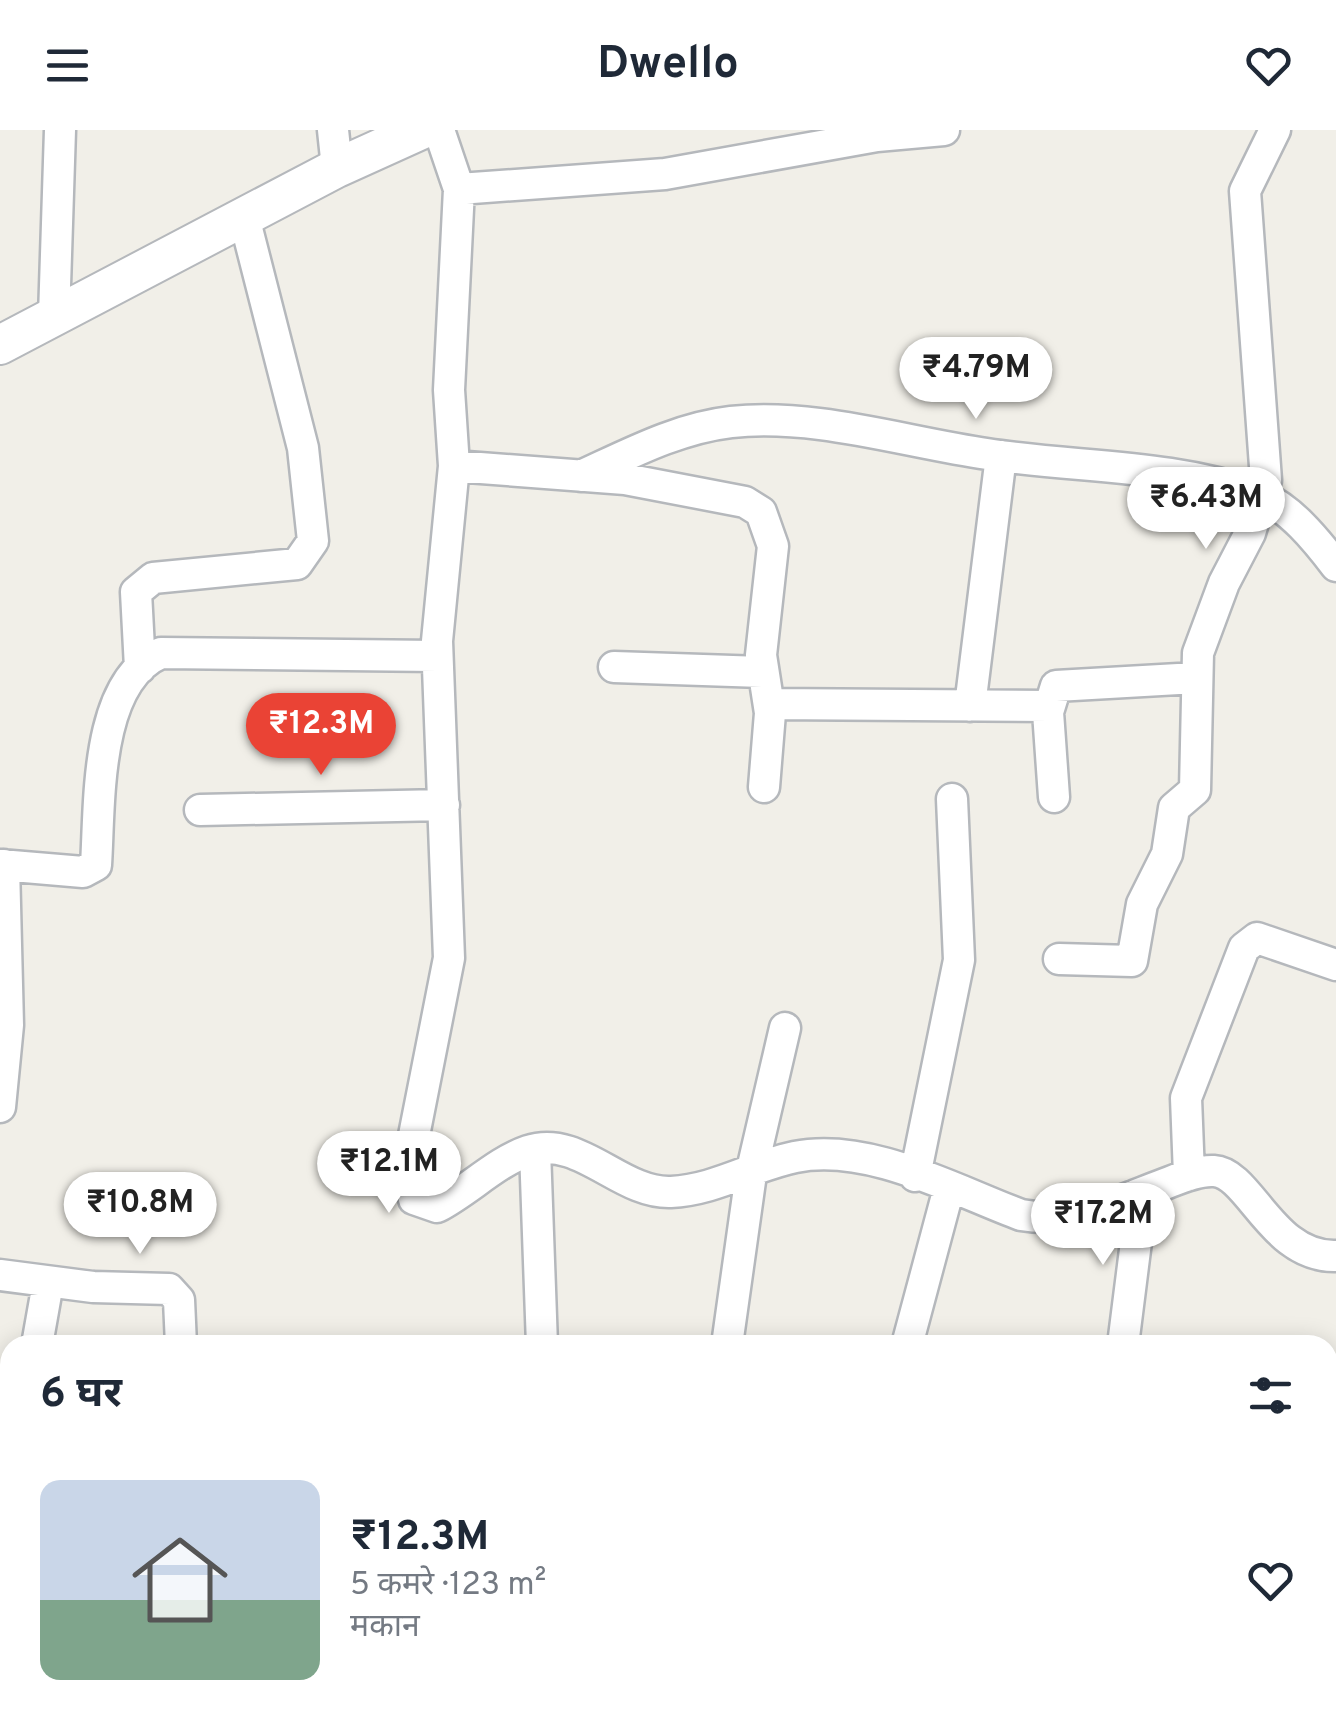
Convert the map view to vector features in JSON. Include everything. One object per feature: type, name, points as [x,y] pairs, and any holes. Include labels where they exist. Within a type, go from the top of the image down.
[{"type":"street","points":[[54,317],[60,130]]},
{"type":"street","points":[[333,130],[337,168]]},
{"type":"street","points":[[0,344],[337,168],[421,130]]},
{"type":"street","points":[[439,130],[459,189],[449,390],[454,466],[438,656],[449,958],[408,1166],[409,1190],[414,1199],[437,1207],[536,1150],[553,1148],[587,1159],[634,1188],[654,1192],[675,1192],[751,1174],[794,1157],[820,1155],[880,1164],[1021,1215],[1049,1220],[1076,1217],[1189,1175],[1216,1170],[1225,1174],[1291,1242],[1336,1256]]},
{"type":"street","points":[[459,189],[665,174],[877,136],[944,130]]},
{"type":"street","points":[[1058,959],[1124,964],[1135,956],[1142,904],[1167,854],[1174,808],[1196,790],[1196,678],[1208,622],[1250,533],[1266,480],[1245,191],[1274,130]]},
{"type":"street","points":[[140,668],[136,592],[140,585],[153,578],[297,564],[312,541],[302,448],[244,217]]},
{"type":"street","points":[[581,476],[655,442],[700,428],[754,420],[794,421],[1001,456],[1106,465],[1262,496],[1331,551]]},
{"type":"street","points":[[970,706],[1001,456]]},
{"type":"street","points":[[454,466],[581,476],[745,502],[761,512],[773,546],[762,672],[769,704],[764,787]]},
{"type":"street","points":[[0,1107],[8,1024],[2,865],[83,872],[96,865],[103,745],[140,668],[160,653],[438,656]]},
{"type":"street","points":[[614,666],[762,672]]},
{"type":"street","points":[[1054,797],[1050,693],[1066,682],[1196,678]]},
{"type":"street","points":[[769,704],[1049,706]]},
{"type":"street","points":[[915,1176],[960,960],[952,799]]},
{"type":"street","points":[[200,810],[444,806]]},
{"type":"street","points":[[1189,1175],[1186,1098],[1244,948],[1257,938],[1336,965]]},
{"type":"street","points":[[729,1335],[751,1174],[786,1028]]},
{"type":"street","points":[[536,1150],[542,1335]]},
{"type":"street","points":[[909,1335],[949,1188]]},
{"type":"street","points":[[1124,1335],[1136,1242],[1136,1195]]},
{"type":"street","points":[[0,1275],[48,1283],[168,1289],[178,1300],[180,1335]]},
{"type":"street","points":[[39,1335],[48,1283]]}]
